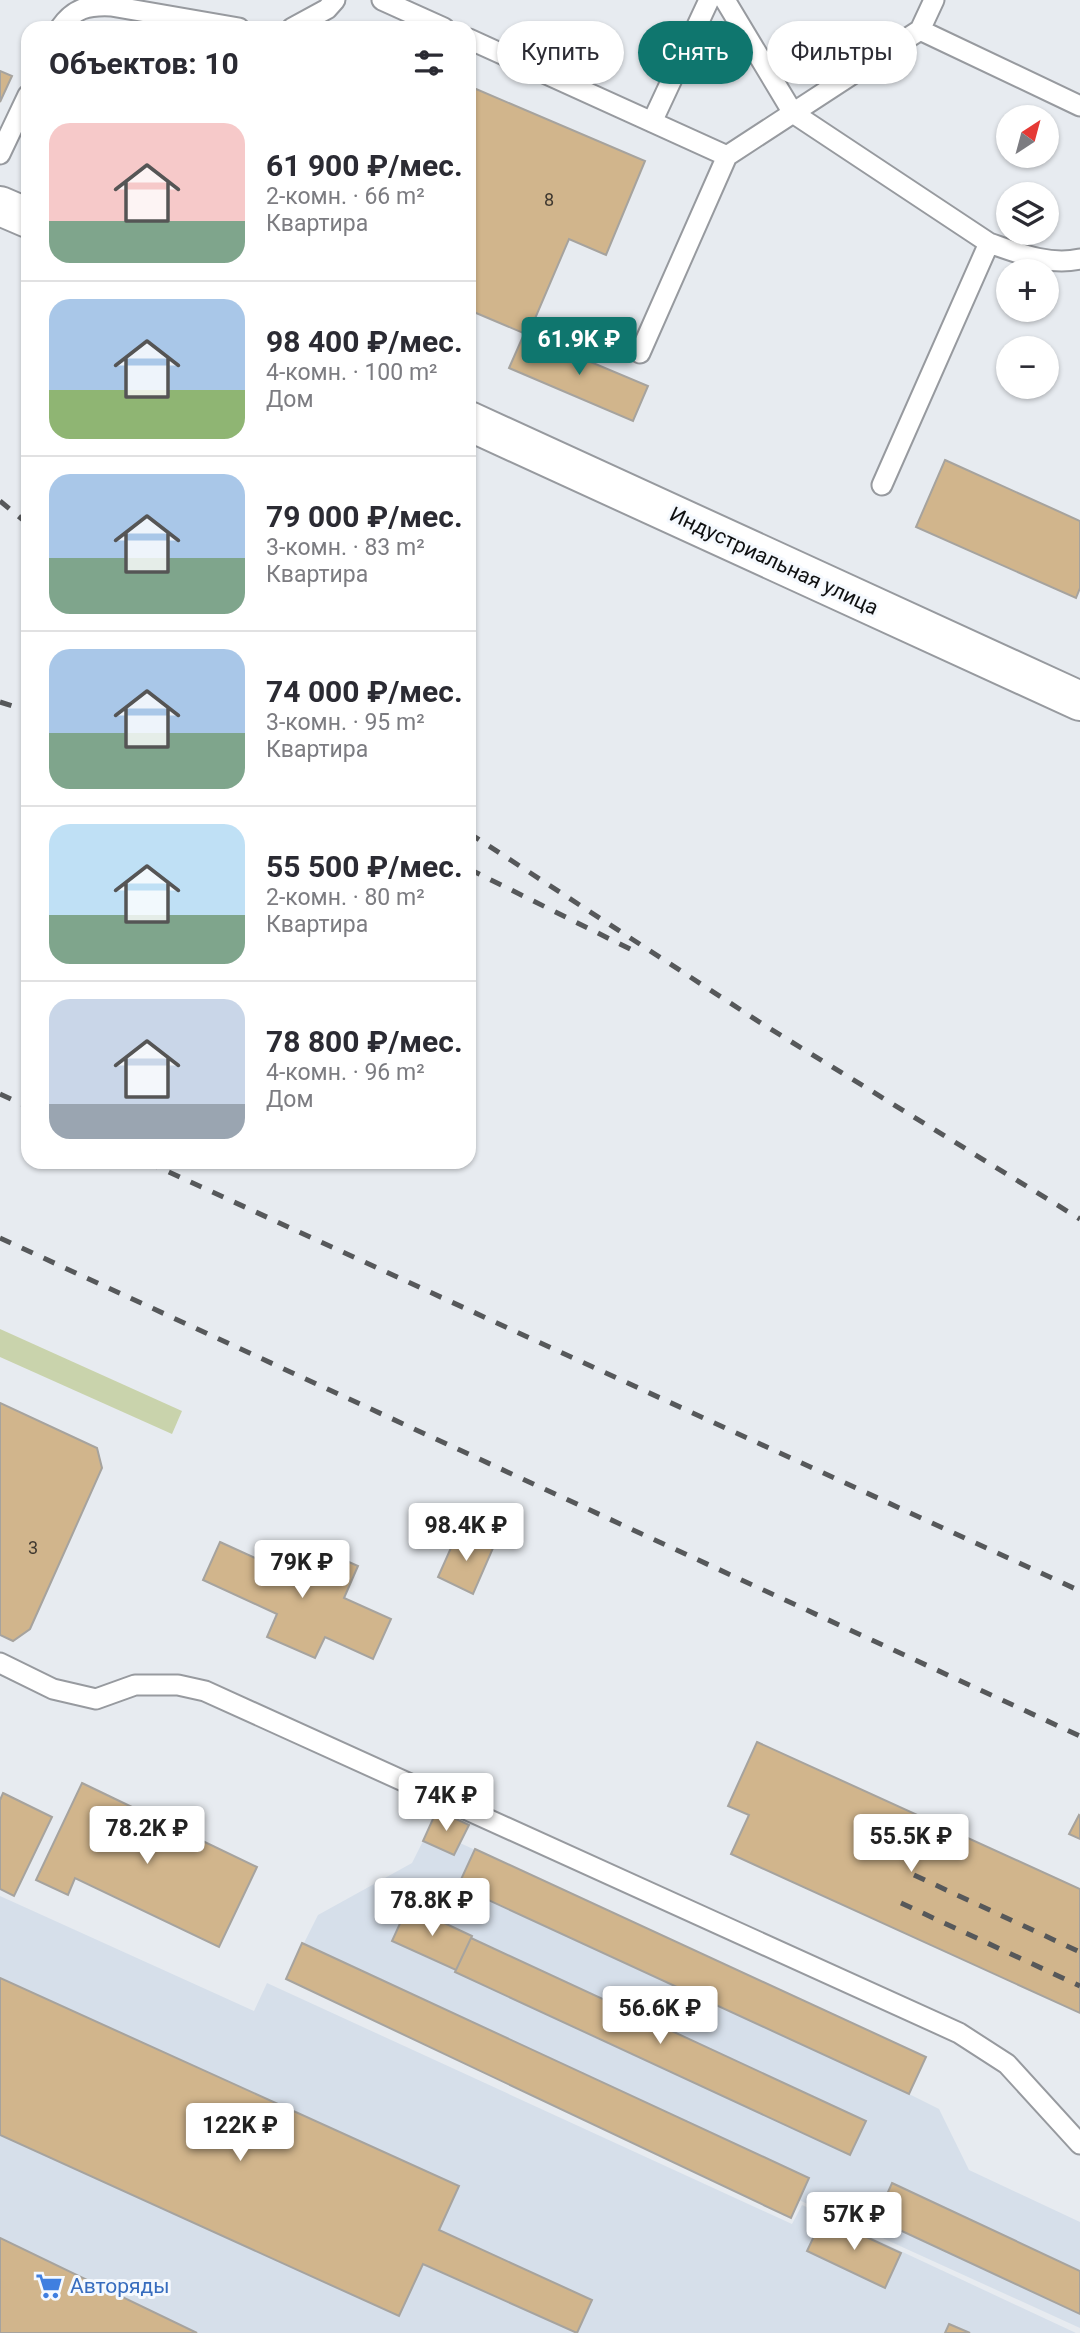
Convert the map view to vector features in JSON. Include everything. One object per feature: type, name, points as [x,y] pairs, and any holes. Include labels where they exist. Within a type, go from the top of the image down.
[{"type":"street","points":[[0,205],[21,215]]},
{"type":"street","name":"Индустриальная улица","points":[[476,424],[1080,701]]},
{"type":"lane","points":[[305,21],[327,9],[335,0]]},
{"type":"lane","points":[[382,0],[428,21]]},
{"type":"lane","points":[[652,122],[709,0]]},
{"type":"lane","points":[[725,0],[793,113],[989,243],[1027,256],[1060,262],[1080,259]]},
{"type":"lane","points":[[640,353],[727,156],[920,30],[934,0]]},
{"type":"lane","points":[[66,21],[73,12],[90,5],[198,21]]},
{"type":"lane","points":[[920,30],[1080,106]]},
{"type":"lane","points":[[476,42],[727,156]]},
{"type":"lane","points":[[0,154],[21,110]]},
{"type":"lane","points":[[882,485],[989,243]]},
{"type":"lane","points":[[0,1663],[53,1689],[96,1699],[135,1685],[178,1685],[205,1691],[959,2033],[1007,2064],[1080,2144]]},
{"type":"shaded area","points":[[423,1841],[454,1855],[460,1843],[926,2057],[909,2094],[939,2109],[969,2170],[1080,2222],[1080,2328],[799,2200],[286,1979],[318,1915],[412,1863]]},
{"type":"shaded area","points":[[0,1896],[254,2011],[267,1983],[792,2224],[802,2205],[1076,2333],[0,2333]]},
{"type":"green space","points":[[0,1329],[182,1411],[172,1434],[0,1357]]},
{"type":"building","points":[[0,71],[12,76],[0,102]]},
{"type":"building","points":[[476,89],[645,161],[606,255],[569,239],[528,335],[476,313]]},
{"type":"building","points":[[524,334],[648,386],[633,421],[509,368]]},
{"type":"building","points":[[945,460],[1080,521],[1080,588],[1076,598],[916,527]]},
{"type":"building","points":[[0,1403],[97,1448],[102,1468],[30,1629],[13,1641],[0,1635]]},
{"type":"building","points":[[458,1532],[493,1548],[473,1594],[438,1577]]},
{"type":"building","points":[[220,1542],[297,1577],[311,1545],[358,1566],[344,1598],[391,1619],[373,1659],[325,1637],[315,1658],[267,1637],[277,1614],[203,1580]]},
{"type":"building","points":[[757,1742],[1080,1889],[1080,2013],[731,1854],[749,1815],[728,1806]]},
{"type":"building","points":[[82,1783],[257,1867],[219,1947],[75,1878],[68,1895],[36,1880]]},
{"type":"building","points":[[3,1793],[52,1817],[14,1896],[0,1889],[0,1800]]},
{"type":"building","points":[[437,1810],[469,1825],[454,1855],[423,1841]]},
{"type":"building","points":[[1080,1816],[1080,1839],[1069,1834]]},
{"type":"building","points":[[475,1849],[926,2057],[909,2094],[458,1886]]},
{"type":"building","points":[[408,1906],[472,1936],[456,1970],[392,1941]]},
{"type":"building","points":[[471,1938],[866,2121],[850,2155],[455,1972]]},
{"type":"building","points":[[302,1943],[809,2178],[791,2218],[286,1979]]},
{"type":"building","points":[[0,1978],[459,2186],[439,2230],[592,2300],[577,2333],[423,2264],[399,2316],[0,2135]]},
{"type":"building","points":[[892,2183],[1080,2271],[1080,2314],[876,2219]]},
{"type":"building","points":[[823,2217],[901,2253],[885,2288],[807,2251]]},
{"type":"building","name":"Авторяды","points":[[0,2238],[197,2333],[0,2333]]},
{"type":"building","points":[[949,2324],[970,2333],[945,2333]]},
{"type":"railway","points":[[0,501],[21,518]]},
{"type":"railway","points":[[0,702],[21,709]]},
{"type":"railway","points":[[476,838],[764,1025],[1080,1219]]},
{"type":"railway","points":[[476,872],[636,952]]},
{"type":"railway","points":[[0,1094],[21,1104]]},
{"type":"railway","points":[[162,1169],[1080,1591]]},
{"type":"railway","points":[[0,1238],[1080,1736]]},
{"type":"railway","points":[[914,1875],[1080,1952]]},
{"type":"railway","points":[[901,1903],[1080,1986]]},
{"type":"place","name":"Авторяды","points":[[49,2286]]}]
